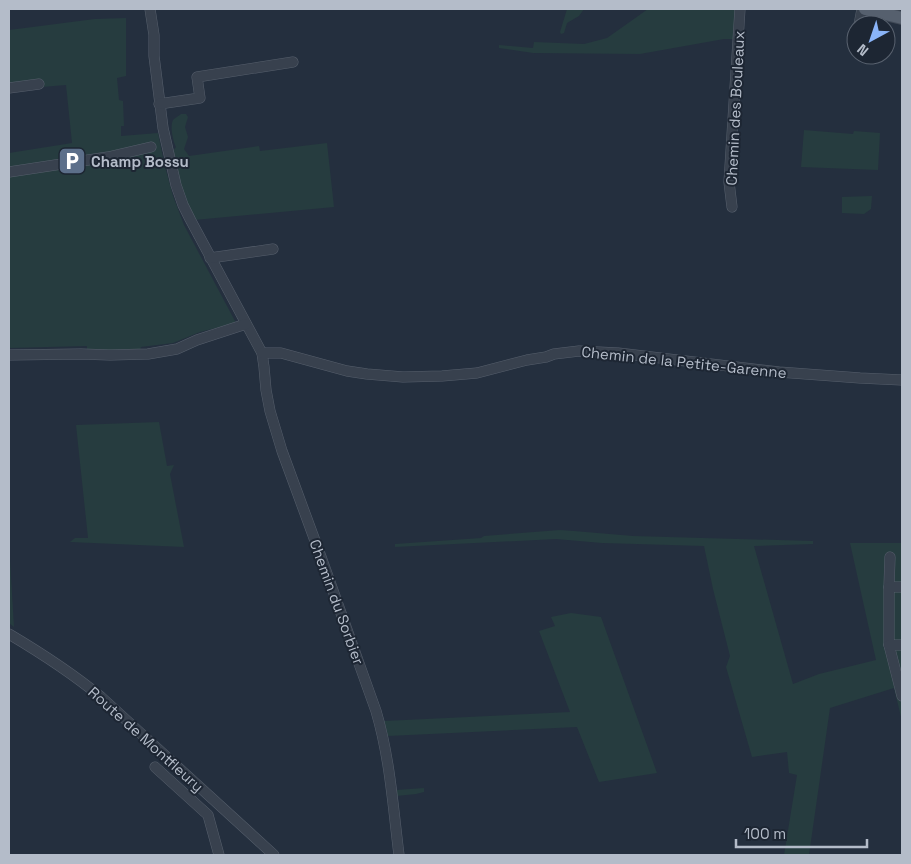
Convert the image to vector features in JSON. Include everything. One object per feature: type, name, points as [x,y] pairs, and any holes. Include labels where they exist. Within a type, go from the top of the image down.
[{"type":"main road","points":[[863,9],[902,18]]},
{"type":"street","points":[[150,9],[160,104],[177,190],[186,212],[262,353]]},
{"type":"street","name":"Chemin des Bouleaux","points":[[732,207],[729,182],[740,9]]},
{"type":"street","points":[[160,104],[200,98],[197,77],[293,62]]},
{"type":"street","points":[[9,88],[39,84]]},
{"type":"street","points":[[9,172],[108,157],[151,147]]},
{"type":"street","points":[[210,258],[273,249]]},
{"type":"street","points":[[9,355],[148,354],[177,349],[197,340],[246,324]]},
{"type":"street","name":"Chemin de la Petite-Garenne","points":[[262,353],[281,353],[362,373],[403,376],[442,376],[477,373],[554,354],[579,351],[618,353],[779,372],[902,380]]},
{"type":"street","name":"Chemin du Sorbier","points":[[262,353],[270,411],[282,451],[376,711],[389,772],[399,855]]},
{"type":"street","points":[[890,557],[889,645],[902,696]]},
{"type":"street","points":[[889,587],[902,587]]},
{"type":"street","name":"Route de Montfleury","points":[[9,634],[67,671],[101,697],[274,855]]},
{"type":"street","points":[[889,645],[902,645]]},
{"type":"street","points":[[155,767],[208,815],[219,855]]},
{"type":"green space","points":[[567,9],[584,9],[579,16],[567,23],[564,33],[561,34],[560,32]]},
{"type":"green space","points":[[648,9],[736,9],[735,39],[724,39],[640,54],[533,53],[499,48],[499,45],[533,48],[534,42],[584,44],[607,38]]},
{"type":"green space","points":[[126,18],[126,76],[117,78],[119,100],[123,101],[124,126],[121,126],[121,136],[158,133],[173,196],[184,225],[236,323],[200,332],[173,343],[141,347],[140,351],[87,350],[87,346],[9,348],[9,153],[72,143],[66,85],[42,87],[42,79],[9,83],[9,30],[95,19]]},
{"type":"green space","points":[[181,114],[186,114],[188,117],[185,127],[188,137],[184,149],[189,156],[259,146],[260,151],[327,143],[334,207],[194,220],[181,189],[173,151],[176,147],[172,124],[174,119]]},
{"type":"green space","points":[[804,130],[853,134],[854,131],[880,133],[878,170],[801,167]]},
{"type":"green space","points":[[872,196],[871,209],[864,214],[842,213],[842,197]]},
{"type":"green space","points":[[159,422],[167,466],[174,465],[170,474],[184,547],[70,542],[75,538],[88,538],[76,425]]},
{"type":"green space","points":[[560,530],[633,536],[813,541],[813,544],[754,546],[793,684],[819,674],[876,660],[850,543],[902,543],[902,721],[894,688],[830,708],[809,855],[784,855],[797,775],[789,773],[787,752],[752,757],[726,667],[730,656],[704,546],[602,543],[556,539],[395,547],[395,544]]},
{"type":"green space","points":[[9,543],[14,627],[9,623]]},
{"type":"green space","points":[[571,613],[601,617],[657,773],[599,782],[577,727],[388,736],[384,721],[570,712],[539,631],[555,626],[551,617]]},
{"type":"green space","points":[[424,788],[424,792],[396,796],[396,790]]},
{"type":"place","name":"Champ Bossu","points":[[72,161]]}]
